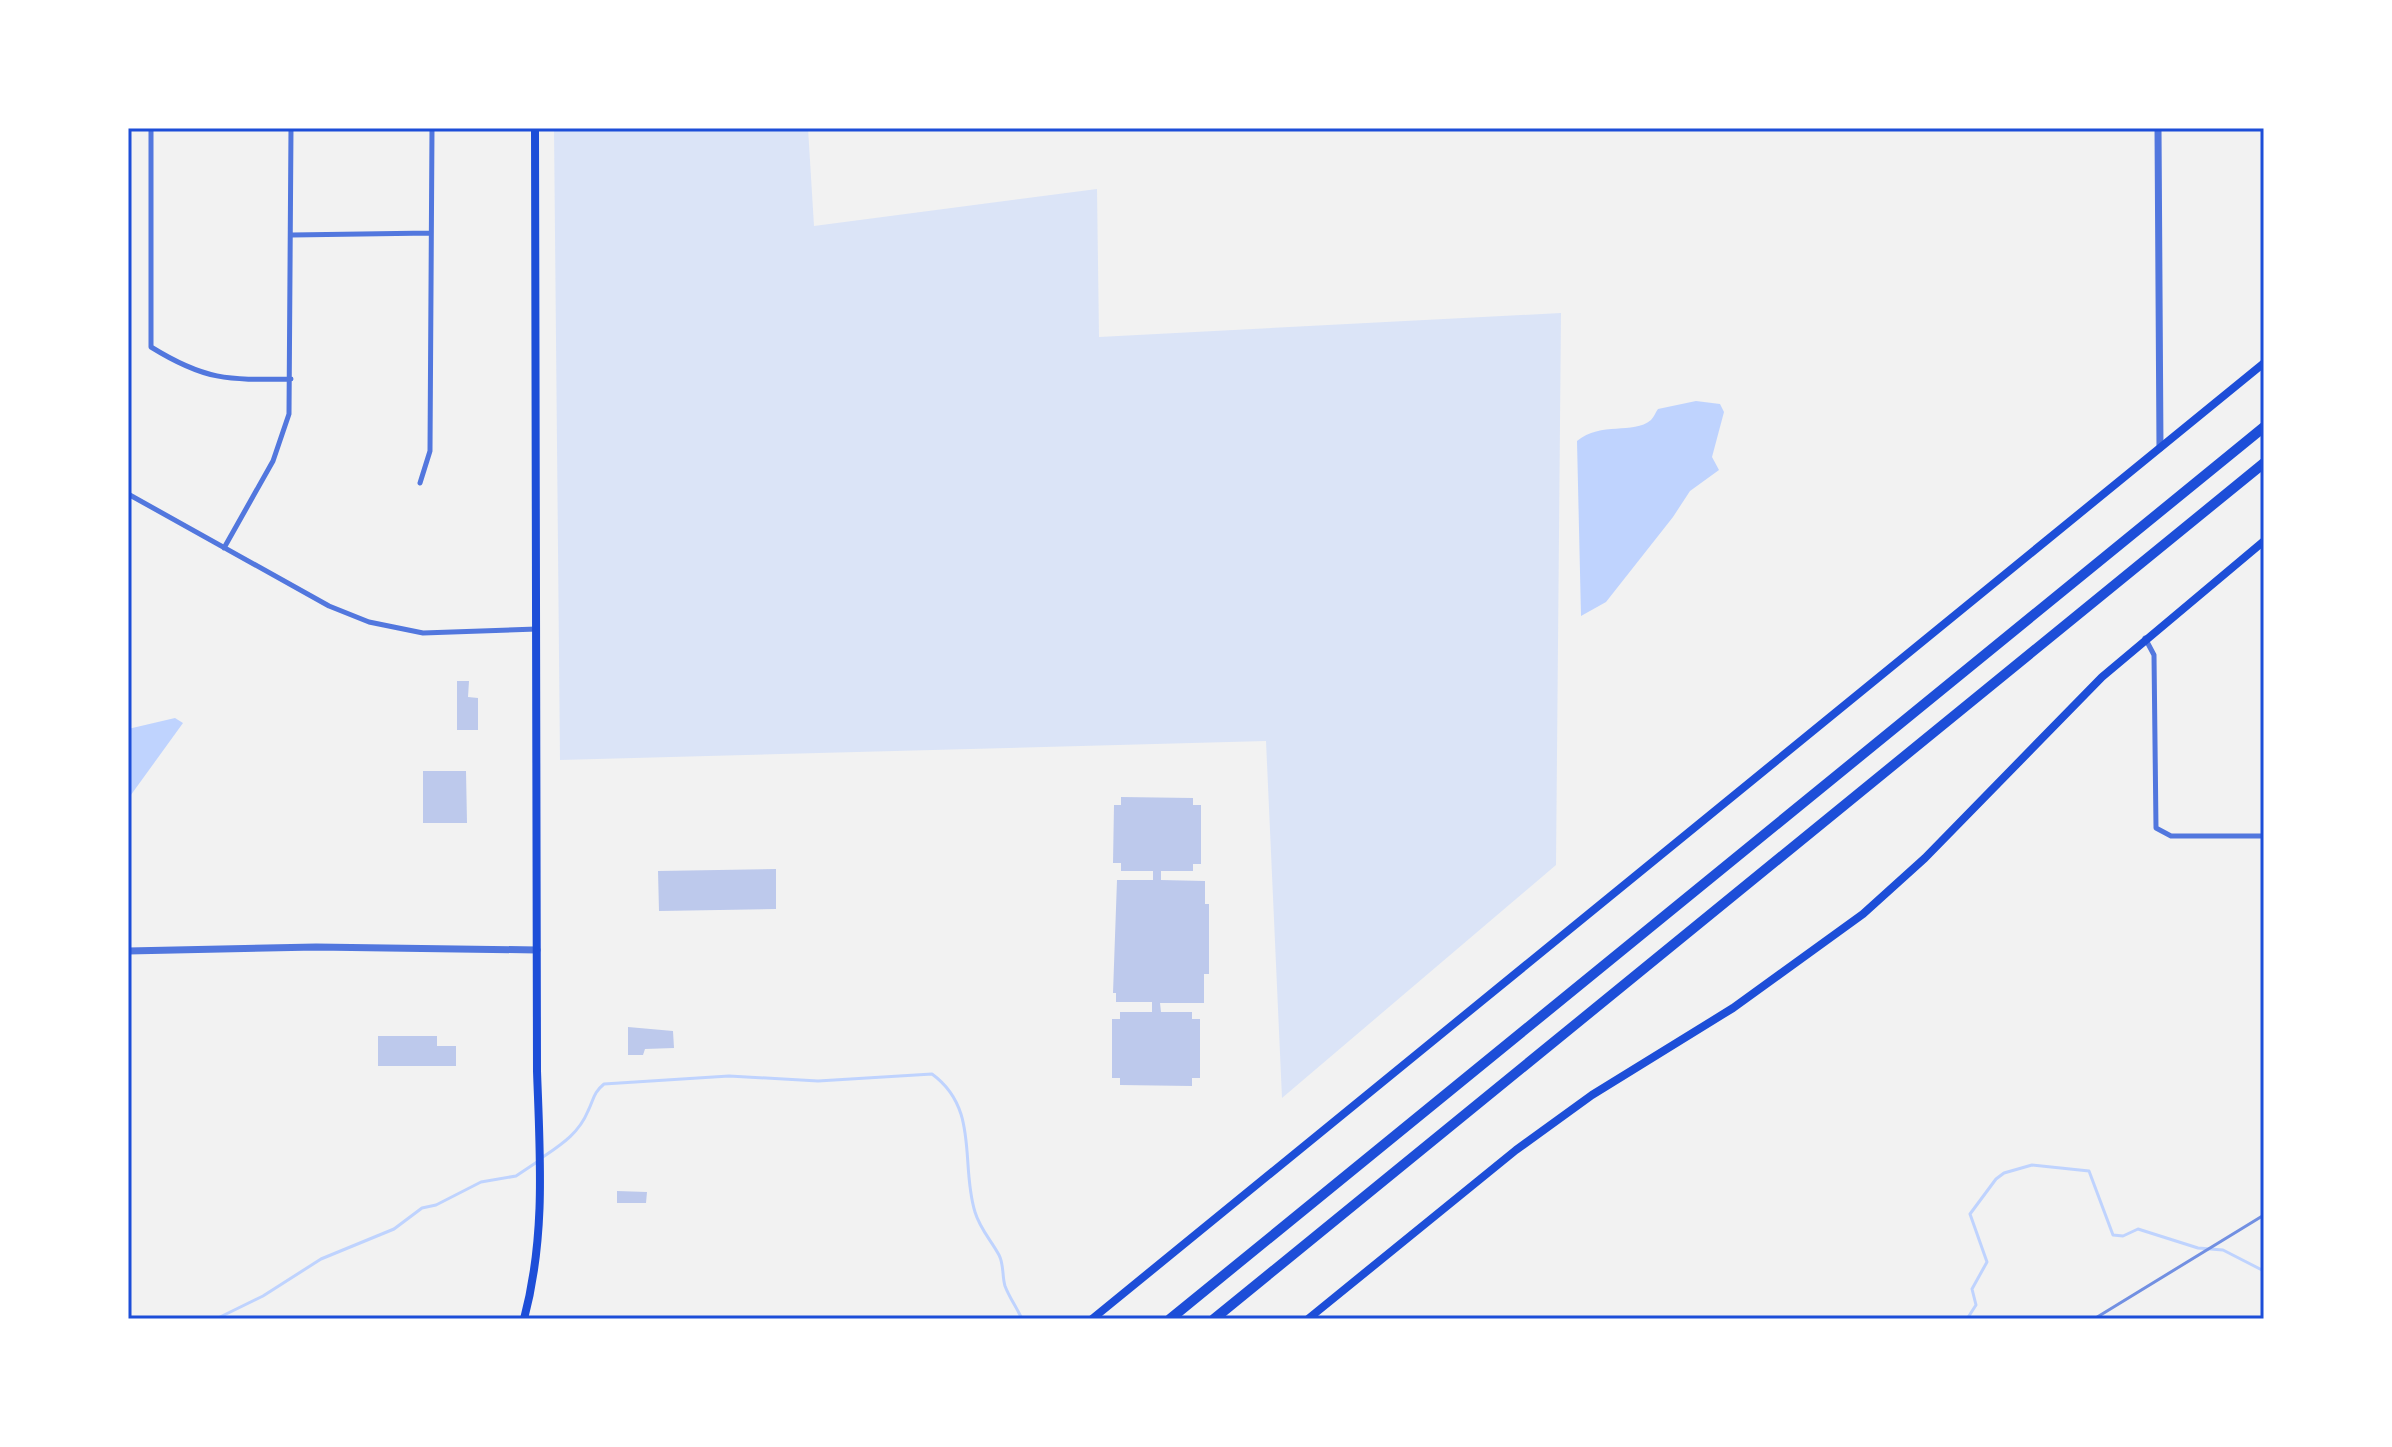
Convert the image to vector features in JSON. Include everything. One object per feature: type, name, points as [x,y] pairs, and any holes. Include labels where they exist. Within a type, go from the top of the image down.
[{"type":"highway","points":[[1170,1319],[2264,427]]},
{"type":"highway","points":[[1214,1319],[2264,463]]},
{"type":"main road","points":[[524,1319],[536,1274],[542,1209],[537,950],[535,128]]},
{"type":"main road","points":[[1092,1319],[2264,363]]},
{"type":"main road","points":[[1308,1319],[1516,1150],[1592,1095],[1733,1008],[1863,914],[1925,858],[2053,726],[2145,638],[2264,541]]},
{"type":"street","points":[[151,128],[151,347],[180,365],[211,377],[291,379]]},
{"type":"street","points":[[224,548],[281,443],[289,414],[291,128]]},
{"type":"street","points":[[420,483],[430,451],[432,128]]},
{"type":"street","points":[[2158,128],[2160,448]]},
{"type":"street","points":[[291,235],[431,233]]},
{"type":"street","points":[[128,494],[329,606],[388,628],[433,633],[538,629]]},
{"type":"street","points":[[2145,638],[2154,655],[2156,828],[2171,836],[2264,836]]},
{"type":"street","points":[[128,951],[316,947],[537,950]]},
{"type":"shaded area","points":[[554,128],[808,128],[814,226],[1097,189],[1099,337],[1561,313],[1556,865],[1282,1098],[1266,741],[560,760]]},
{"type":"water","points":[[1696,401],[1720,404],[1724,412],[1712,457],[1719,470],[1690,491],[1606,602],[1581,616],[1577,441],[1596,431],[1644,424],[1658,409]]},
{"type":"water","points":[[175,718],[183,723],[128,799],[128,729]]},
{"type":"building","points":[[457,681],[469,681],[468,697],[478,698],[478,730],[457,730]]},
{"type":"building","points":[[423,771],[466,771],[467,823],[423,823]]},
{"type":"building","points":[[1121,797],[1193,798],[1193,805],[1201,805],[1201,864],[1193,864],[1193,871],[1161,871],[1161,880],[1205,881],[1205,904],[1209,904],[1209,974],[1204,974],[1204,1003],[1160,1003],[1161,1012],[1192,1012],[1192,1019],[1200,1019],[1200,1078],[1192,1078],[1192,1086],[1120,1085],[1120,1078],[1112,1078],[1112,1019],[1120,1019],[1120,1012],[1152,1012],[1152,1002],[1116,1002],[1116,993],[1113,993],[1117,880],[1153,880],[1153,871],[1121,871],[1121,863],[1113,863],[1114,805],[1121,805]]},
{"type":"building","points":[[776,869],[776,909],[659,911],[658,871]]},
{"type":"building","points":[[628,1027],[673,1031],[674,1048],[645,1049],[643,1055],[628,1055]]},
{"type":"building","points":[[378,1036],[437,1036],[437,1046],[456,1046],[456,1066],[378,1066]]},
{"type":"building","points":[[617,1191],[647,1192],[646,1203],[617,1203]]},
{"type":"waterway","points":[[543,1157],[575,1132],[604,1084],[729,1076],[818,1081],[932,1074],[947,1088],[963,1120],[975,1212],[1001,1259],[1005,1286],[1022,1319]]},
{"type":"waterway","points":[[216,1319],[263,1296],[321,1259],[394,1229],[422,1208],[436,1205],[481,1182],[516,1176],[537,1162]]},
{"type":"waterway","points":[[1967,1319],[1976,1305],[1972,1289],[1987,1262],[1970,1214],[1996,1179],[2004,1173],[2032,1165],[2089,1171],[2113,1235],[2123,1236],[2138,1229],[2198,1248],[2223,1250],[2264,1271]]},
{"type":"railway","points":[[2094,1319],[2264,1215]]}]
